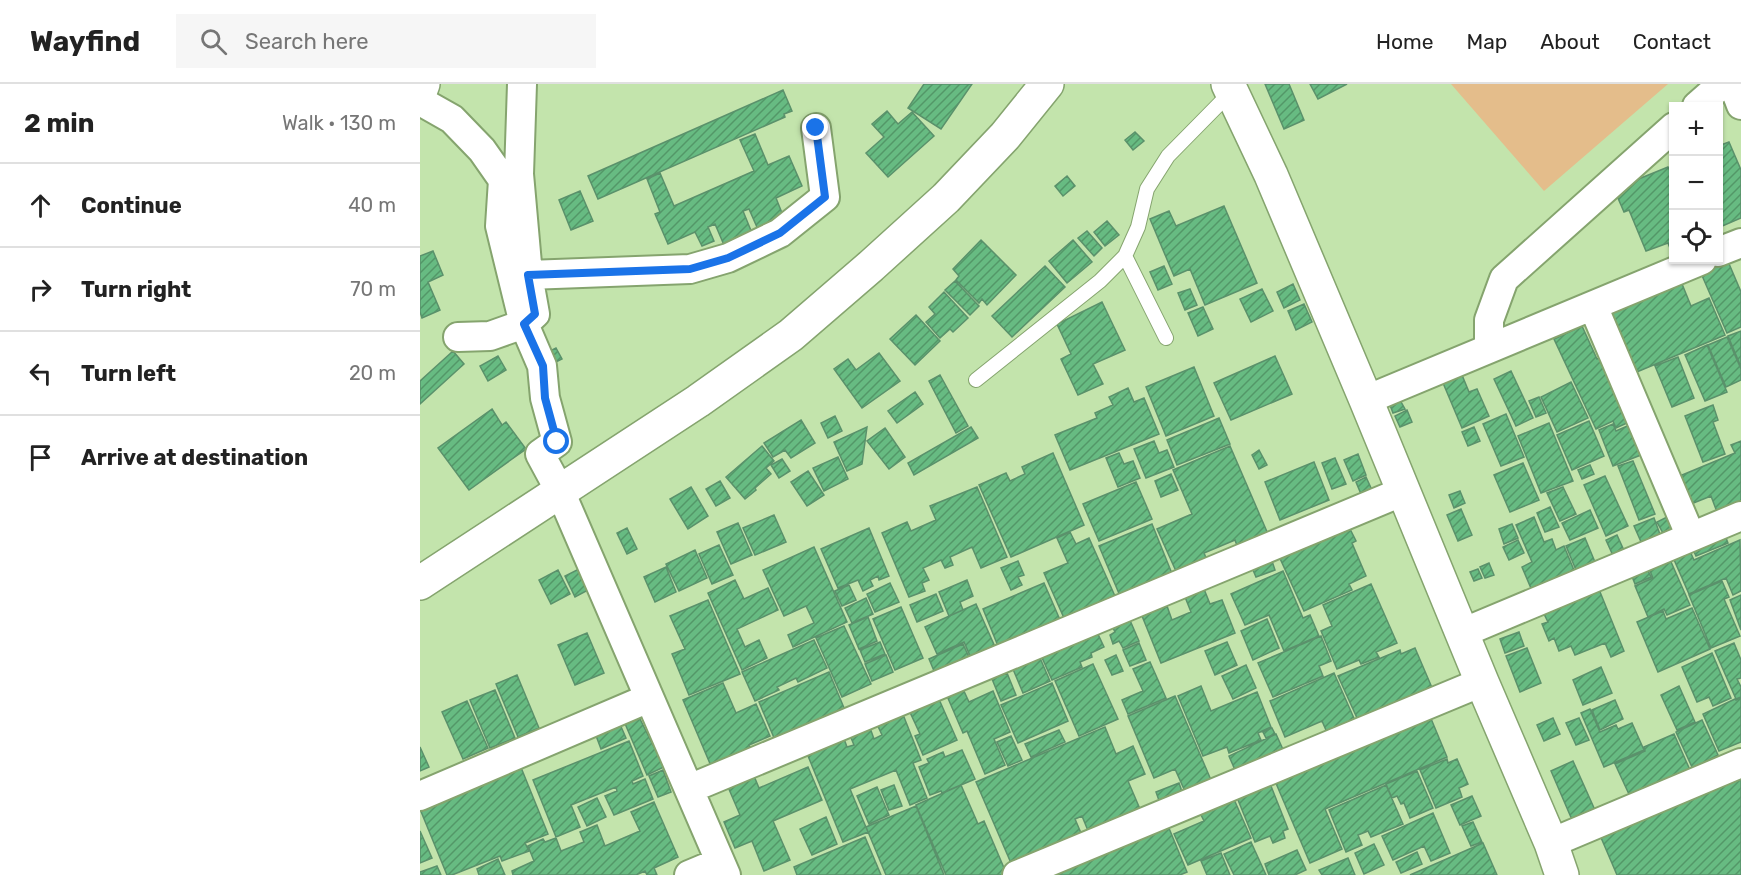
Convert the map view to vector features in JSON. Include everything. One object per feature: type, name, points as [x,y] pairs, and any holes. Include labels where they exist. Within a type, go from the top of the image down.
[{"type":"street","points":[[420,92],[423,84]]},
{"type":"street","points":[[458,337],[490,336],[524,324],[535,314],[528,275],[519,174],[522,84]]},
{"type":"street","points":[[420,583],[698,401],[791,335],[945,198],[1005,136],[1047,84]]},
{"type":"street","points":[[1702,102],[1722,84]]},
{"type":"street","points":[[1733,84],[1741,105]]},
{"type":"street","points":[[1230,87],[1271,175],[1366,400],[1556,866],[1741,763]]},
{"type":"street","points":[[420,101],[453,119],[482,150],[503,180],[500,226],[524,324],[543,366],[545,398],[557,442],[540,454],[560,491],[723,868],[689,875]]},
{"type":"street","points":[[528,275],[690,269],[728,258],[780,233],[825,197],[816,128]]},
{"type":"street","points":[[1489,348],[1489,320],[1504,279],[1669,131]]},
{"type":"street","points":[[1723,250],[1741,243]]},
{"type":"street","points":[[1366,400],[1693,264]]},
{"type":"street","points":[[1593,306],[1691,537]]},
{"type":"street","points":[[689,789],[1404,491]]},
{"type":"street","points":[[1462,633],[1691,537],[1739,523]]},
{"type":"street","points":[[1017,875],[1482,682]]},
{"type":"street","points":[[420,796],[649,698]]},
{"type":"lane","points":[[976,380],[1100,281],[1125,256],[1138,227],[1147,189],[1168,156],[1230,87]]},
{"type":"lane","points":[[1125,256],[1166,338]]},
{"type":"shaded area","points":[[1451,84],[1668,84],[1544,191]]},
{"type":"building","points":[[924,84],[972,84],[941,129],[908,108]]},
{"type":"building","points":[[1265,84],[1289,84],[1304,120],[1284,129]]},
{"type":"building","points":[[1310,84],[1347,84],[1318,99]]},
{"type":"building","points":[[783,90],[792,111],[784,114],[785,117],[598,199],[588,176]]},
{"type":"building","points":[[887,111],[898,124],[912,112],[934,136],[888,177],[866,153],[884,137],[872,124]]},
{"type":"building","points":[[1135,132],[1144,141],[1133,150],[1125,140]]},
{"type":"building","points":[[755,134],[768,165],[789,156],[802,186],[776,198],[786,223],[760,234],[749,209],[743,211],[752,233],[724,245],[715,224],[708,227],[714,241],[702,246],[695,232],[668,244],[655,214],[660,212],[647,179],[660,173],[674,206],[754,171],[740,140]]},
{"type":"building","points":[[1729,142],[1741,170],[1741,218],[1723,226],[1723,156],[1723,144]]},
{"type":"building","points":[[1668,167],[1669,246],[1668,243],[1646,251],[1629,210],[1624,212],[1614,189]]},
{"type":"building","points":[[1067,176],[1075,186],[1063,196],[1055,186]]},
{"type":"building","points":[[580,191],[593,221],[571,230],[559,200]]},
{"type":"building","points":[[1224,206],[1257,283],[1205,305],[1190,269],[1174,276],[1150,219],[1169,211],[1176,226]]},
{"type":"building","points":[[1107,221],[1119,235],[1105,246],[1094,232]]},
{"type":"building","points":[[1087,231],[1102,248],[1094,256],[1078,238]]},
{"type":"building","points":[[981,240],[1016,275],[987,305],[982,299],[979,303],[956,280],[959,276],[953,269]]},
{"type":"building","points":[[1073,240],[1092,262],[1067,283],[1049,261]]},
{"type":"building","points":[[433,251],[443,275],[428,282],[440,310],[422,318],[420,312],[420,256]]},
{"type":"building","points":[[1727,259],[1741,292],[1741,327],[1727,333],[1700,271],[1716,264],[1723,264],[1723,261]]},
{"type":"building","points":[[1045,266],[1065,287],[1012,337],[992,316]]},
{"type":"building","points":[[1164,266],[1172,284],[1158,290],[1150,272]]},
{"type":"building","points":[[1680,279],[1691,306],[1709,298],[1725,335],[1632,374],[1605,311],[1634,304],[1655,295],[1653,290]]},
{"type":"building","points":[[955,281],[979,306],[970,315],[945,290]]},
{"type":"building","points":[[1293,284],[1300,300],[1284,308],[1277,292]]},
{"type":"building","points":[[1190,289],[1197,305],[1185,310],[1178,293]]},
{"type":"building","points":[[1262,289],[1273,311],[1251,322],[1240,299]]},
{"type":"building","points":[[944,292],[968,318],[953,332],[950,329],[940,338],[926,322],[935,314],[929,307]]},
{"type":"building","points":[[1102,302],[1125,350],[1093,364],[1103,384],[1078,395],[1061,359],[1071,354],[1057,324]]},
{"type":"building","points":[[1304,304],[1312,322],[1296,330],[1288,311]]},
{"type":"building","points":[[1203,307],[1213,329],[1198,336],[1188,313]]},
{"type":"building","points":[[916,315],[940,341],[915,365],[890,339]]},
{"type":"building","points":[[1582,326],[1597,359],[1606,355],[1636,419],[1616,428],[1613,421],[1596,429],[1554,339]]},
{"type":"building","points":[[1741,331],[1741,367],[1728,336]]},
{"type":"building","points":[[1727,337],[1741,369],[1741,380],[1726,387],[1708,345]]},
{"type":"building","points":[[1707,345],[1727,392],[1705,401],[1685,355]]},
{"type":"building","points":[[556,348],[562,359],[546,367],[540,356]]},
{"type":"building","points":[[453,351],[464,364],[420,404],[420,381]]},
{"type":"building","points":[[879,353],[900,381],[862,408],[834,369],[848,359],[856,370]]},
{"type":"building","points":[[498,356],[506,370],[488,381],[480,366]]},
{"type":"building","points":[[1275,356],[1292,394],[1231,420],[1214,383]]},
{"type":"building","points":[[1678,357],[1694,398],[1672,407],[1655,366]]},
{"type":"building","points":[[1194,367],[1214,416],[1166,436],[1146,387]]},
{"type":"building","points":[[1511,371],[1533,418],[1516,426],[1494,379]]},
{"type":"building","points":[[940,375],[968,426],[956,433],[929,381]]},
{"type":"building","points":[[1462,375],[1469,392],[1477,389],[1489,416],[1462,428],[1443,383]]},
{"type":"building","points":[[1571,382],[1588,418],[1557,432],[1541,397]]},
{"type":"building","points":[[1128,388],[1134,402],[1144,398],[1159,434],[1070,470],[1055,435],[1097,418],[1095,413],[1113,405],[1109,397]]},
{"type":"building","points":[[915,392],[923,404],[897,423],[888,411]]},
{"type":"building","points":[[1539,397],[1546,413],[1536,417],[1529,401]]},
{"type":"building","points":[[1400,400],[1405,409],[1393,413],[1390,405]]},
{"type":"building","points":[[1713,405],[1718,420],[1713,422],[1725,454],[1703,462],[1685,416]]},
{"type":"building","points":[[492,409],[502,425],[506,422],[526,449],[469,490],[438,448]]},
{"type":"building","points":[[1407,410],[1412,422],[1400,427],[1395,416]]},
{"type":"building","points":[[1506,414],[1524,457],[1501,466],[1483,424]]},
{"type":"building","points":[[835,416],[842,431],[828,438],[821,423]]},
{"type":"building","points":[[1219,418],[1230,444],[1177,465],[1167,440]]},
{"type":"building","points":[[801,420],[815,443],[791,458],[785,450],[773,457],[764,443]]},
{"type":"building","points":[[1589,421],[1604,456],[1572,470],[1557,435]]},
{"type":"building","points":[[1549,423],[1573,481],[1541,493],[1518,436]]},
{"type":"building","points":[[1634,423],[1646,453],[1613,466],[1599,430],[1613,424],[1616,431]]},
{"type":"building","points":[[867,427],[862,464],[847,471],[834,442]]},
{"type":"building","points":[[971,427],[978,438],[914,475],[908,463]]},
{"type":"building","points":[[1474,427],[1480,441],[1468,446],[1462,432]]},
{"type":"building","points":[[885,428],[905,457],[889,469],[867,441]]},
{"type":"building","points":[[1154,441],[1159,453],[1167,450],[1174,467],[1146,478],[1134,449]]},
{"type":"building","points":[[1741,441],[1741,503],[1717,512],[1711,496],[1686,506],[1675,478],[1735,453],[1731,445]]},
{"type":"building","points":[[762,446],[774,461],[766,468],[771,474],[745,499],[726,477]]},
{"type":"building","points":[[1230,446],[1271,541],[1240,554],[1235,540],[1204,553],[1210,567],[1180,580],[1157,529],[1192,514],[1173,470]]},
{"type":"building","points":[[1259,450],[1267,465],[1259,469],[1252,455]]},
{"type":"building","points":[[1053,453],[1084,525],[1011,557],[979,485],[1006,473],[1010,481],[1025,474],[1022,467]]},
{"type":"building","points":[[1119,453],[1124,464],[1133,461],[1140,478],[1118,487],[1106,458]]},
{"type":"building","points":[[1358,454],[1366,475],[1353,481],[1344,460]]},
{"type":"building","points":[[838,457],[848,479],[824,491],[813,468]]},
{"type":"building","points":[[1335,458],[1346,484],[1332,489],[1322,463]]},
{"type":"building","points":[[782,459],[790,471],[779,478],[771,465]]},
{"type":"building","points":[[1633,461],[1655,514],[1639,520],[1618,466]]},
{"type":"building","points":[[1314,462],[1329,500],[1280,520],[1265,482]]},
{"type":"building","points":[[1523,463],[1539,500],[1510,512],[1494,475]]},
{"type":"building","points":[[1590,465],[1594,474],[1582,479],[1578,470]]},
{"type":"building","points":[[808,471],[824,495],[807,506],[791,482]]},
{"type":"building","points":[[1171,474],[1178,490],[1161,497],[1155,481]]},
{"type":"building","points":[[1605,476],[1628,526],[1606,536],[1584,485]]},
{"type":"building","points":[[1366,477],[1372,490],[1361,494],[1356,482]]},
{"type":"building","points":[[720,481],[730,498],[716,506],[706,489]]},
{"type":"building","points":[[1136,482],[1152,519],[1099,541],[1083,504]]},
{"type":"building","points":[[691,487],[708,516],[688,529],[670,499]]},
{"type":"building","points":[[977,487],[1007,557],[981,568],[972,547],[950,557],[953,565],[945,568],[941,560],[923,568],[929,580],[922,583],[925,591],[909,597],[882,533],[907,522],[911,531],[936,520],[930,506]]},
{"type":"building","points":[[1563,487],[1576,514],[1560,521],[1547,493]]},
{"type":"building","points":[[1460,491],[1465,503],[1454,508],[1449,495]]},
{"type":"building","points":[[1550,507],[1559,527],[1545,532],[1537,513]]},
{"type":"building","points":[[1461,509],[1472,535],[1458,541],[1447,515]]},
{"type":"building","points":[[1590,510],[1598,528],[1570,540],[1562,523]]},
{"type":"building","points":[[1673,514],[1679,527],[1664,535],[1657,522]]},
{"type":"building","points":[[774,515],[786,542],[755,555],[743,528]]},
{"type":"building","points":[[1534,517],[1544,542],[1552,539],[1556,550],[1564,546],[1576,575],[1533,593],[1522,567],[1532,562],[1516,525]]},
{"type":"building","points":[[1654,518],[1661,537],[1642,544],[1634,526]]},
{"type":"building","points":[[738,523],[752,555],[731,564],[717,532]]},
{"type":"building","points":[[1347,523],[1356,541],[1352,543],[1366,576],[1349,584],[1352,590],[1304,611],[1278,554]]},
{"type":"building","points":[[1152,524],[1175,581],[1123,603],[1099,546]]},
{"type":"building","points":[[1512,524],[1518,538],[1504,544],[1499,529]]},
{"type":"building","points":[[627,528],[637,549],[627,554],[617,533]]},
{"type":"building","points":[[869,528],[889,576],[879,580],[878,576],[870,580],[873,586],[863,591],[858,580],[838,588],[821,549]]},
{"type":"building","points":[[1723,530],[1728,543],[1696,556],[1690,543]]},
{"type":"building","points":[[1070,532],[1076,544],[1089,538],[1119,605],[1068,627],[1044,573],[1068,563],[1057,538]]},
{"type":"building","points":[[1617,535],[1626,555],[1615,560],[1606,540]]},
{"type":"building","points":[[1585,538],[1595,562],[1576,570],[1566,546]]},
{"type":"building","points":[[1518,540],[1524,553],[1509,560],[1503,547]]},
{"type":"building","points":[[1740,540],[1741,591],[1733,595],[1726,578],[1689,594],[1672,555],[1688,547],[1694,560]]},
{"type":"building","points":[[719,545],[733,575],[712,584],[699,554]]},
{"type":"building","points":[[814,547],[847,622],[793,647],[788,635],[814,623],[806,606],[784,616],[763,570]]},
{"type":"building","points":[[695,550],[707,578],[679,591],[666,564]]},
{"type":"building","points":[[1270,555],[1275,570],[1256,577],[1250,563]]},
{"type":"building","points":[[1668,555],[1690,605],[1667,615],[1664,609],[1648,617],[1635,586],[1653,578],[1647,564]]},
{"type":"building","points":[[1018,561],[1024,575],[1018,577],[1022,585],[1011,590],[1001,568]]},
{"type":"building","points":[[1644,562],[1651,577],[1635,584],[1629,569]]},
{"type":"building","points":[[1489,563],[1494,575],[1485,578],[1480,567]]},
{"type":"building","points":[[666,567],[676,592],[655,602],[644,577]]},
{"type":"building","points":[[579,569],[590,589],[575,597],[565,576]]},
{"type":"building","points":[[1478,569],[1482,578],[1474,581],[1470,572]]},
{"type":"building","points":[[558,570],[570,594],[551,604],[539,580]]},
{"type":"building","points":[[1283,571],[1303,618],[1310,615],[1319,636],[1284,651],[1269,615],[1245,625],[1231,594]]},
{"type":"building","points":[[735,580],[744,599],[768,588],[778,610],[737,629],[745,647],[759,640],[767,658],[742,670],[708,593]]},
{"type":"building","points":[[967,580],[973,596],[960,602],[963,610],[949,616],[939,592]]},
{"type":"building","points":[[1722,581],[1729,597],[1724,599],[1740,636],[1711,648],[1689,595]]},
{"type":"building","points":[[1596,582],[1624,651],[1611,657],[1605,643],[1575,655],[1571,646],[1559,651],[1554,638],[1549,641],[1542,624],[1548,622],[1542,610]]},
{"type":"building","points":[[890,583],[899,602],[875,612],[867,594]]},
{"type":"building","points":[[1044,583],[1064,629],[1002,656],[983,609]]},
{"type":"building","points":[[1371,584],[1397,643],[1376,652],[1379,657],[1361,664],[1359,660],[1337,669],[1321,631],[1332,626],[1323,605]]},
{"type":"building","points":[[849,585],[856,600],[842,606],[835,591]]},
{"type":"building","points":[[1204,589],[1210,604],[1222,600],[1235,633],[1161,663],[1142,616],[1167,606],[1172,620],[1191,612],[1185,597]]},
{"type":"building","points":[[936,594],[943,611],[917,622],[910,605]]},
{"type":"building","points":[[1741,595],[1741,630],[1730,600]]},
{"type":"building","points":[[866,598],[873,614],[852,623],[845,608]]},
{"type":"building","points":[[708,600],[740,674],[689,695],[672,654],[685,649],[670,616]]},
{"type":"building","points":[[976,604],[999,656],[975,667],[964,642],[937,654],[925,627]]},
{"type":"building","points":[[901,607],[923,658],[895,670],[873,619]]},
{"type":"building","points":[[1692,608],[1710,649],[1658,672],[1637,622],[1663,611],[1666,619]]},
{"type":"building","points":[[868,617],[877,641],[859,649],[849,625]]},
{"type":"building","points":[[1129,618],[1139,641],[1123,648],[1119,641],[1113,644],[1110,635],[1115,632],[1112,626]]},
{"type":"building","points":[[1267,619],[1279,648],[1253,660],[1241,631]]},
{"type":"building","points":[[844,626],[871,684],[842,697],[816,638]]},
{"type":"building","points":[[1096,630],[1104,647],[1091,653],[1092,657],[1080,662],[1082,667],[1052,680],[1039,651]]},
{"type":"building","points":[[1519,632],[1524,646],[1505,653],[1500,639]]},
{"type":"building","points":[[587,633],[604,673],[575,685],[558,645]]},
{"type":"building","points":[[1321,636],[1331,661],[1319,666],[1323,676],[1273,697],[1258,663]]},
{"type":"building","points":[[814,640],[827,668],[798,682],[796,678],[777,687],[779,690],[755,701],[742,672]]},
{"type":"building","points":[[880,642],[885,654],[865,662],[860,650]]},
{"type":"building","points":[[1227,642],[1237,665],[1215,675],[1205,651]]},
{"type":"building","points":[[1139,643],[1146,660],[1130,666],[1123,650]]},
{"type":"building","points":[[1734,643],[1741,660],[1741,678],[1737,679],[1741,687],[1741,697],[1736,699],[1715,651]]},
{"type":"building","points":[[963,644],[974,668],[939,683],[929,659]]},
{"type":"building","points":[[1415,648],[1436,697],[1362,729],[1338,676],[1400,650],[1401,654]]},
{"type":"building","points":[[1527,648],[1541,683],[1520,692],[1506,656]]},
{"type":"building","points":[[1037,651],[1050,681],[1023,693],[1010,662]]},
{"type":"building","points":[[1712,653],[1731,698],[1713,706],[1709,697],[1697,702],[1682,667]]},
{"type":"building","points":[[886,655],[893,672],[872,681],[865,664]]},
{"type":"building","points":[[1116,655],[1123,671],[1112,675],[1105,660]]},
{"type":"building","points":[[1150,662],[1166,698],[1128,714],[1122,700],[1143,691],[1133,669]]},
{"type":"building","points":[[1093,664],[1118,719],[1079,736],[1055,681]]},
{"type":"building","points":[[1246,665],[1256,688],[1233,699],[1222,676]]},
{"type":"building","points":[[1601,667],[1612,693],[1583,705],[1573,680]]},
{"type":"building","points":[[829,672],[847,715],[777,745],[759,702]]},
{"type":"building","points":[[1007,673],[1016,695],[1001,701],[992,679]]},
{"type":"building","points":[[1334,673],[1357,725],[1329,737],[1322,721],[1285,737],[1270,701]]},
{"type":"building","points":[[517,675],[539,728],[518,737],[496,684]]},
{"type":"building","points":[[723,683],[736,713],[756,704],[770,736],[749,745],[754,756],[714,773],[683,700]]},
{"type":"building","points":[[1052,683],[1068,721],[1018,743],[1001,705]]},
{"type":"building","points":[[1201,686],[1211,711],[1257,692],[1271,727],[1258,733],[1261,740],[1229,753],[1227,747],[1203,756],[1178,696]]},
{"type":"building","points":[[1679,686],[1695,722],[1677,730],[1661,695]]},
{"type":"building","points":[[963,689],[969,702],[993,691],[1010,732],[994,739],[1005,765],[985,774],[967,731],[963,733],[947,696]]},
{"type":"building","points":[[495,690],[515,738],[490,748],[470,700]]},
{"type":"building","points":[[1175,696],[1214,787],[1188,798],[1175,769],[1154,778],[1128,716]]},
{"type":"building","points":[[938,697],[957,740],[923,755],[915,736],[920,734],[909,710]]},
{"type":"building","points":[[1741,698],[1741,742],[1719,751],[1703,714]]},
{"type":"building","points":[[1615,700],[1623,719],[1600,730],[1592,710]]},
{"type":"building","points":[[467,701],[488,748],[463,759],[442,712]]},
{"type":"building","points":[[1427,709],[1447,757],[1325,809],[1342,849],[1310,863],[1272,774]]},
{"type":"building","points":[[1590,709],[1600,732],[1616,725],[1618,729],[1632,723],[1644,750],[1604,767],[1581,713]]},
{"type":"building","points":[[902,712],[921,760],[913,763],[927,798],[910,805],[896,770],[850,789],[868,832],[843,842],[806,751],[843,736],[847,747],[854,745],[849,733],[869,725],[874,739],[882,735],[876,722]]},
{"type":"building","points":[[637,713],[664,767],[647,775],[623,719]]},
{"type":"building","points":[[616,715],[626,738],[601,749],[592,725]]},
{"type":"building","points":[[1553,718],[1560,734],[1544,741],[1537,725]]},
{"type":"building","points":[[1579,718],[1589,740],[1576,745],[1566,723]]},
{"type":"building","points":[[1702,720],[1718,755],[1705,762],[1710,773],[1697,778],[1676,732]]},
{"type":"building","points":[[1105,727],[1116,754],[1133,746],[1145,774],[1128,781],[1143,816],[1091,838],[1082,816],[1075,819],[1081,833],[1070,837],[1073,845],[1014,870],[976,782]]},
{"type":"building","points":[[1272,728],[1275,734],[1266,738],[1263,732]]},
{"type":"building","points":[[1059,730],[1065,742],[1031,757],[1025,744]]},
{"type":"building","points":[[1276,734],[1286,756],[1238,777],[1229,756]]},
{"type":"building","points":[[1674,734],[1694,779],[1634,805],[1615,764],[1645,751],[1644,747]]},
{"type":"building","points":[[1011,736],[1022,760],[1008,766],[997,742]]},
{"type":"building","points":[[629,741],[643,776],[632,781],[633,784],[645,779],[653,799],[614,815],[605,796],[617,791],[616,787],[571,805],[580,827],[556,837],[533,780]]},
{"type":"building","points":[[420,747],[429,767],[420,771]]},
{"type":"building","points":[[962,750],[975,779],[942,793],[941,791],[930,795],[919,767],[929,763],[927,759],[943,752],[945,757]]},
{"type":"building","points":[[1447,759],[1448,763],[1457,759],[1468,784],[1459,788],[1462,797],[1436,808],[1420,770]]},
{"type":"building","points":[[1573,761],[1599,819],[1576,829],[1551,771]]},
{"type":"building","points":[[520,765],[548,834],[525,843],[529,851],[502,861],[500,856],[447,875],[420,809]]},
{"type":"building","points":[[808,767],[822,800],[773,821],[790,860],[764,871],[752,841],[735,848],[724,822],[740,815],[728,787],[754,776],[759,788]]},
{"type":"building","points":[[663,770],[671,792],[658,797],[649,776]]},
{"type":"building","points":[[1417,771],[1433,808],[1410,818],[1404,803],[1401,804],[1397,796],[1392,798],[1386,784]]},
{"type":"building","points":[[1741,773],[1741,875],[1617,875],[1599,833]]},
{"type":"building","points":[[1269,781],[1288,829],[1283,831],[1285,838],[1273,843],[1270,836],[1255,842],[1236,795]]},
{"type":"building","points":[[1179,783],[1185,800],[1162,809],[1156,792]]},
{"type":"building","points":[[894,785],[902,806],[889,810],[881,790]]},
{"type":"building","points":[[961,785],[978,824],[984,821],[1007,875],[946,875],[916,805]]},
{"type":"building","points":[[1386,785],[1403,824],[1371,837],[1368,831],[1358,835],[1362,845],[1346,852],[1329,810]]},
{"type":"building","points":[[877,787],[889,815],[869,824],[857,796]]},
{"type":"building","points":[[1472,796],[1481,816],[1460,825],[1451,805]]},
{"type":"building","points":[[1233,797],[1251,838],[1188,865],[1174,834],[1204,821],[1199,811]]},
{"type":"building","points":[[597,798],[606,817],[587,826],[578,807]]},
{"type":"building","points":[[654,802],[678,857],[654,868],[657,875],[647,875],[645,871],[636,875],[513,875],[512,871],[534,861],[528,846],[543,839],[545,842],[556,838],[561,851],[584,842],[580,832],[597,825],[605,846],[640,831],[631,812]]},
{"type":"building","points":[[916,806],[944,875],[886,875],[866,827]]},
{"type":"building","points":[[1433,813],[1450,853],[1431,861],[1424,846],[1393,860],[1382,836]]},
{"type":"building","points":[[1164,816],[1187,872],[1180,875],[1041,875]]},
{"type":"building","points":[[826,817],[837,844],[812,855],[800,829]]},
{"type":"building","points":[[1473,822],[1482,842],[1471,846],[1462,826]]},
{"type":"building","points":[[420,831],[432,858],[420,863]]},
{"type":"building","points":[[865,837],[881,875],[797,875],[794,867]]},
{"type":"building","points":[[1251,842],[1266,875],[1234,875],[1224,854]]},
{"type":"building","points":[[1483,843],[1497,875],[1410,875]]},
{"type":"building","points":[[1374,844],[1384,865],[1364,874],[1355,853]]},
{"type":"building","points":[[1297,850],[1306,870],[1295,875],[1269,875],[1265,864]]},
{"type":"building","points":[[1417,852],[1422,864],[1401,873],[1396,862]]},
{"type":"building","points":[[1221,853],[1230,875],[1207,875],[1201,861]]},
{"type":"building","points":[[1348,858],[1355,875],[1322,875],[1319,870]]},
{"type":"building","points":[[498,859],[505,875],[479,875],[477,869]]},
{"type":"building","points":[[437,866],[441,875],[420,875],[420,872]]},
{"type":"route","points":[[557,442],[545,398],[543,366],[524,324],[535,314],[528,275],[690,269],[728,258],[780,233],[825,197],[816,128]]}]
